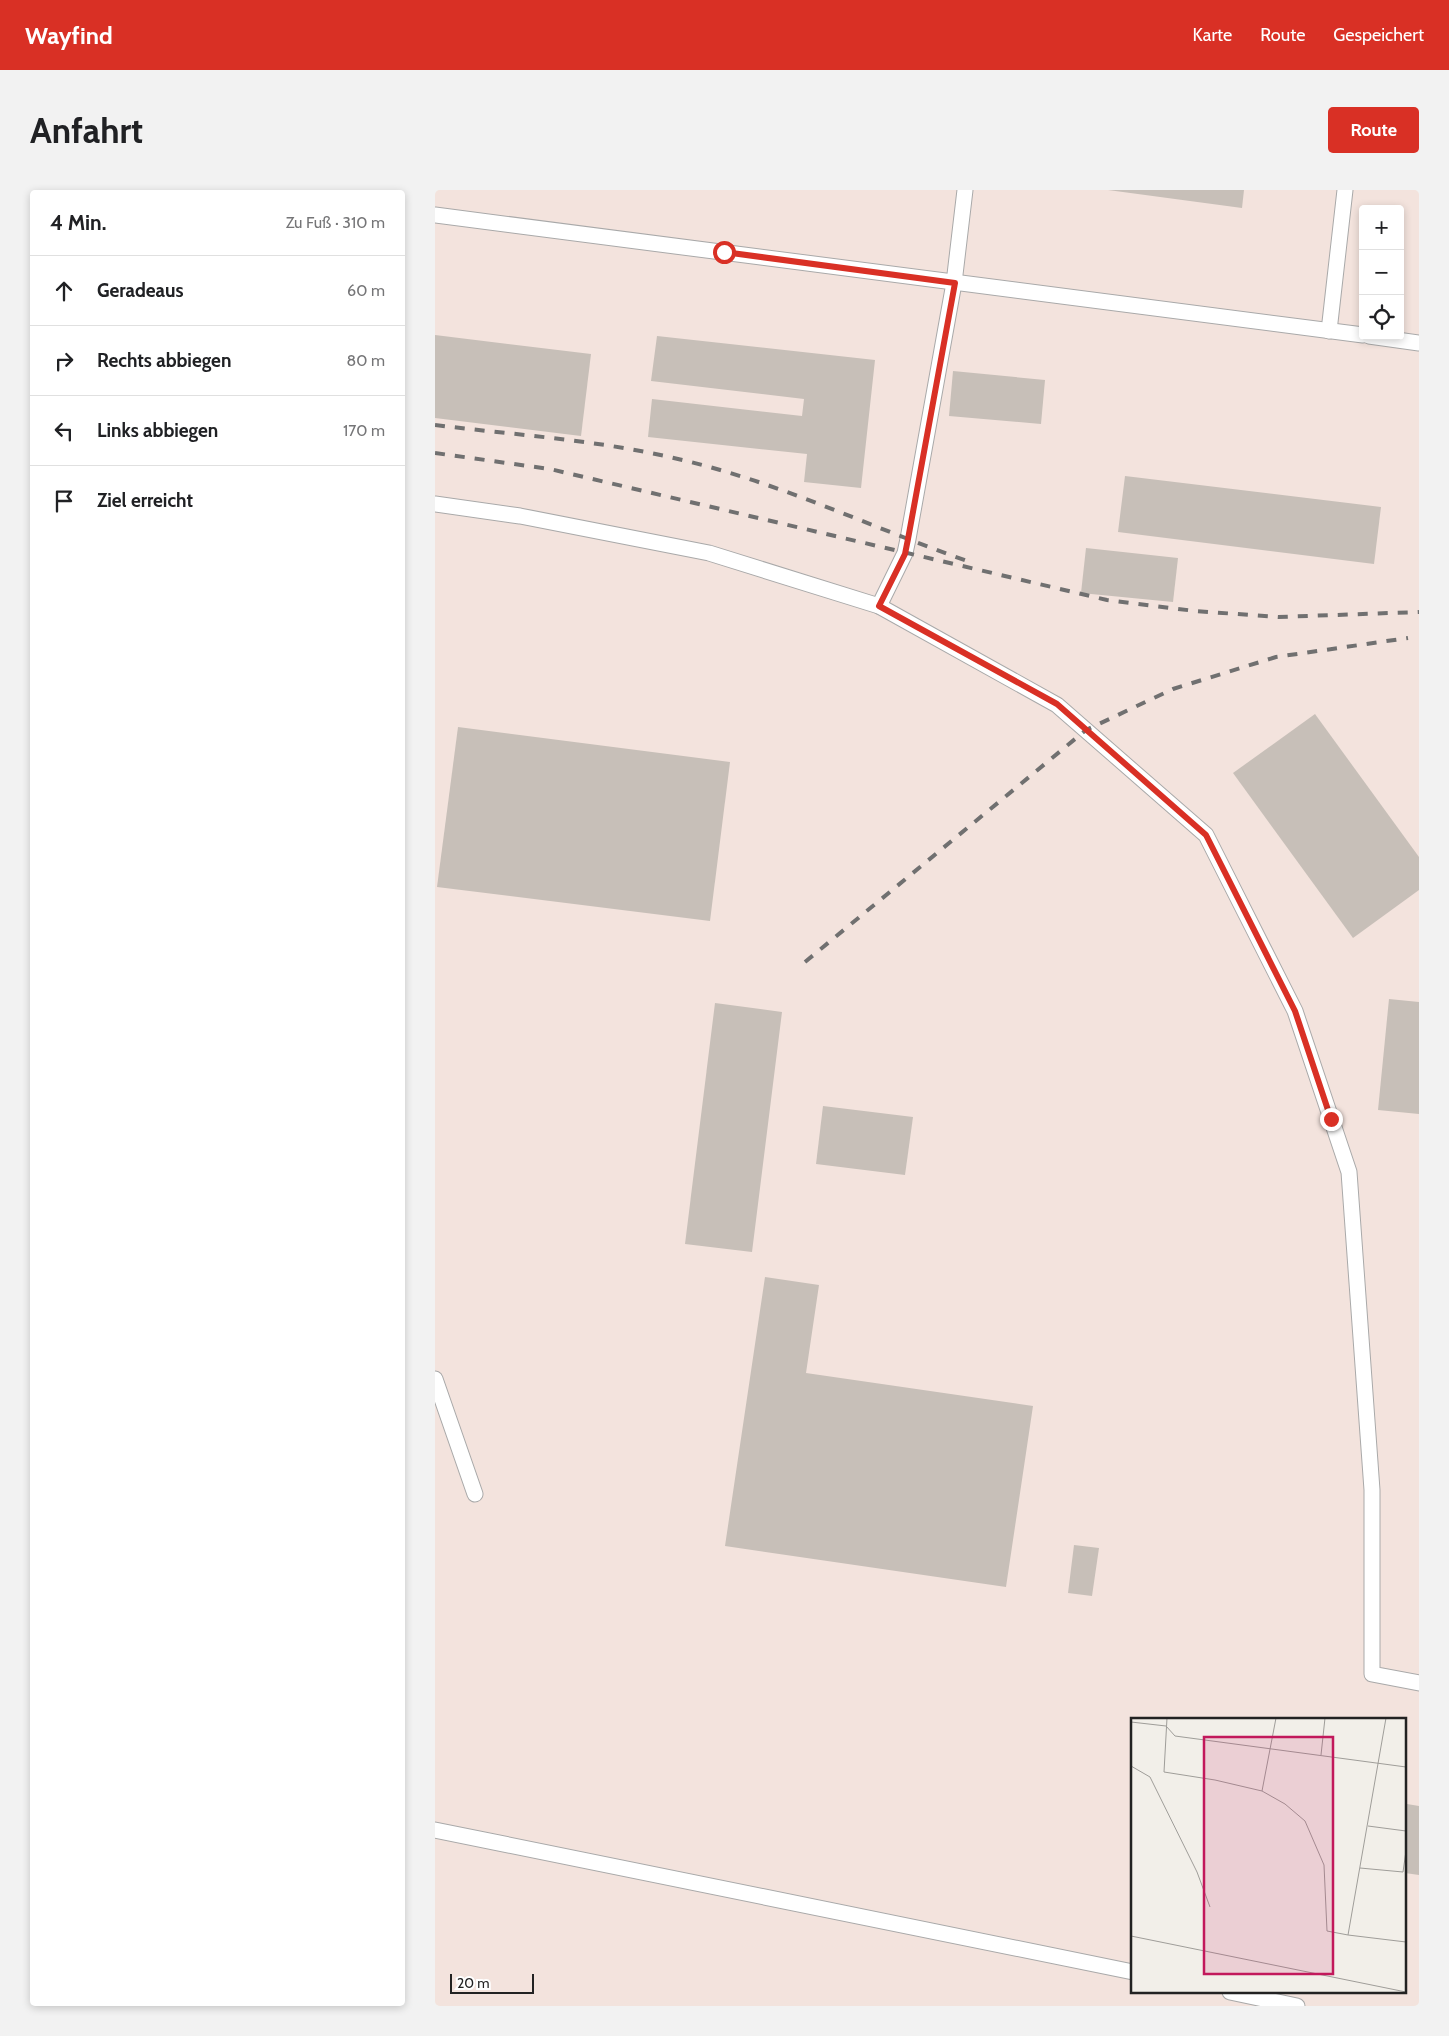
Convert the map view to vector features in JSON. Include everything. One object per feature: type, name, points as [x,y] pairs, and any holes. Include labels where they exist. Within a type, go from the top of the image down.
[{"type":"lane","points":[[879,606],[905,554],[955,283],[965,190]]},
{"type":"lane","points":[[1329,331],[1345,190]]},
{"type":"lane","points":[[435,215],[1359,335]]},
{"type":"lane","points":[[1398,340],[1419,343]]},
{"type":"lane","points":[[435,504],[520,516],[709,554],[879,606],[1057,704],[1206,835],[1291,1002],[1349,1172],[1372,1490],[1372,1674],[1419,1683]]},
{"type":"lane","points":[[435,1379],[475,1494]]},
{"type":"lane","points":[[435,1830],[1131,1972]]},
{"type":"lane","points":[[1240,1994],[1297,2006]]},
{"type":"shaded area","points":[[435,190],[1419,190],[1419,2006],[435,2006]]},
{"type":"building","points":[[1108,190],[1244,190],[1242,208]]},
{"type":"building","points":[[435,335],[591,354],[581,436],[435,418]]},
{"type":"building","points":[[657,336],[875,360],[861,488],[804,482],[807,454],[648,437],[652,399],[802,416],[804,399],[651,381]]},
{"type":"building","points":[[953,371],[1045,380],[1041,424],[949,416]]},
{"type":"building","points":[[1125,476],[1381,507],[1374,564],[1118,532]]},
{"type":"building","points":[[1086,548],[1178,558],[1173,602],[1081,593]]},
{"type":"building","points":[[1315,714],[1419,857],[1419,890],[1353,938],[1233,773]]},
{"type":"building","points":[[458,727],[730,762],[710,921],[437,887]]},
{"type":"building","points":[[1389,999],[1419,1002],[1419,1114],[1378,1110]]},
{"type":"building","points":[[715,1003],[782,1012],[752,1252],[685,1244]]},
{"type":"building","points":[[823,1106],[913,1117],[905,1175],[816,1164]]},
{"type":"building","points":[[765,1277],[819,1285],[806,1373],[1033,1406],[1006,1587],[725,1546]]},
{"type":"building","points":[[1074,1545],[1099,1548],[1092,1596],[1068,1593]]},
{"type":"building","points":[[1407,1804],[1419,1806],[1419,1875],[1407,1873]]},
{"type":"railway","points":[[435,425],[618,447],[678,459],[752,480],[789,493],[970,562]]},
{"type":"railway","points":[[435,453],[550,469],[1107,600],[1195,611],[1278,617],[1419,612]]},
{"type":"railway","points":[[805,962],[1086,730],[1173,689],[1276,657],[1408,638]]},
{"type":"route","points":[[724,252],[955,283],[905,554],[879,606],[1057,704],[1206,835],[1295,1011],[1331,1119]]}]
